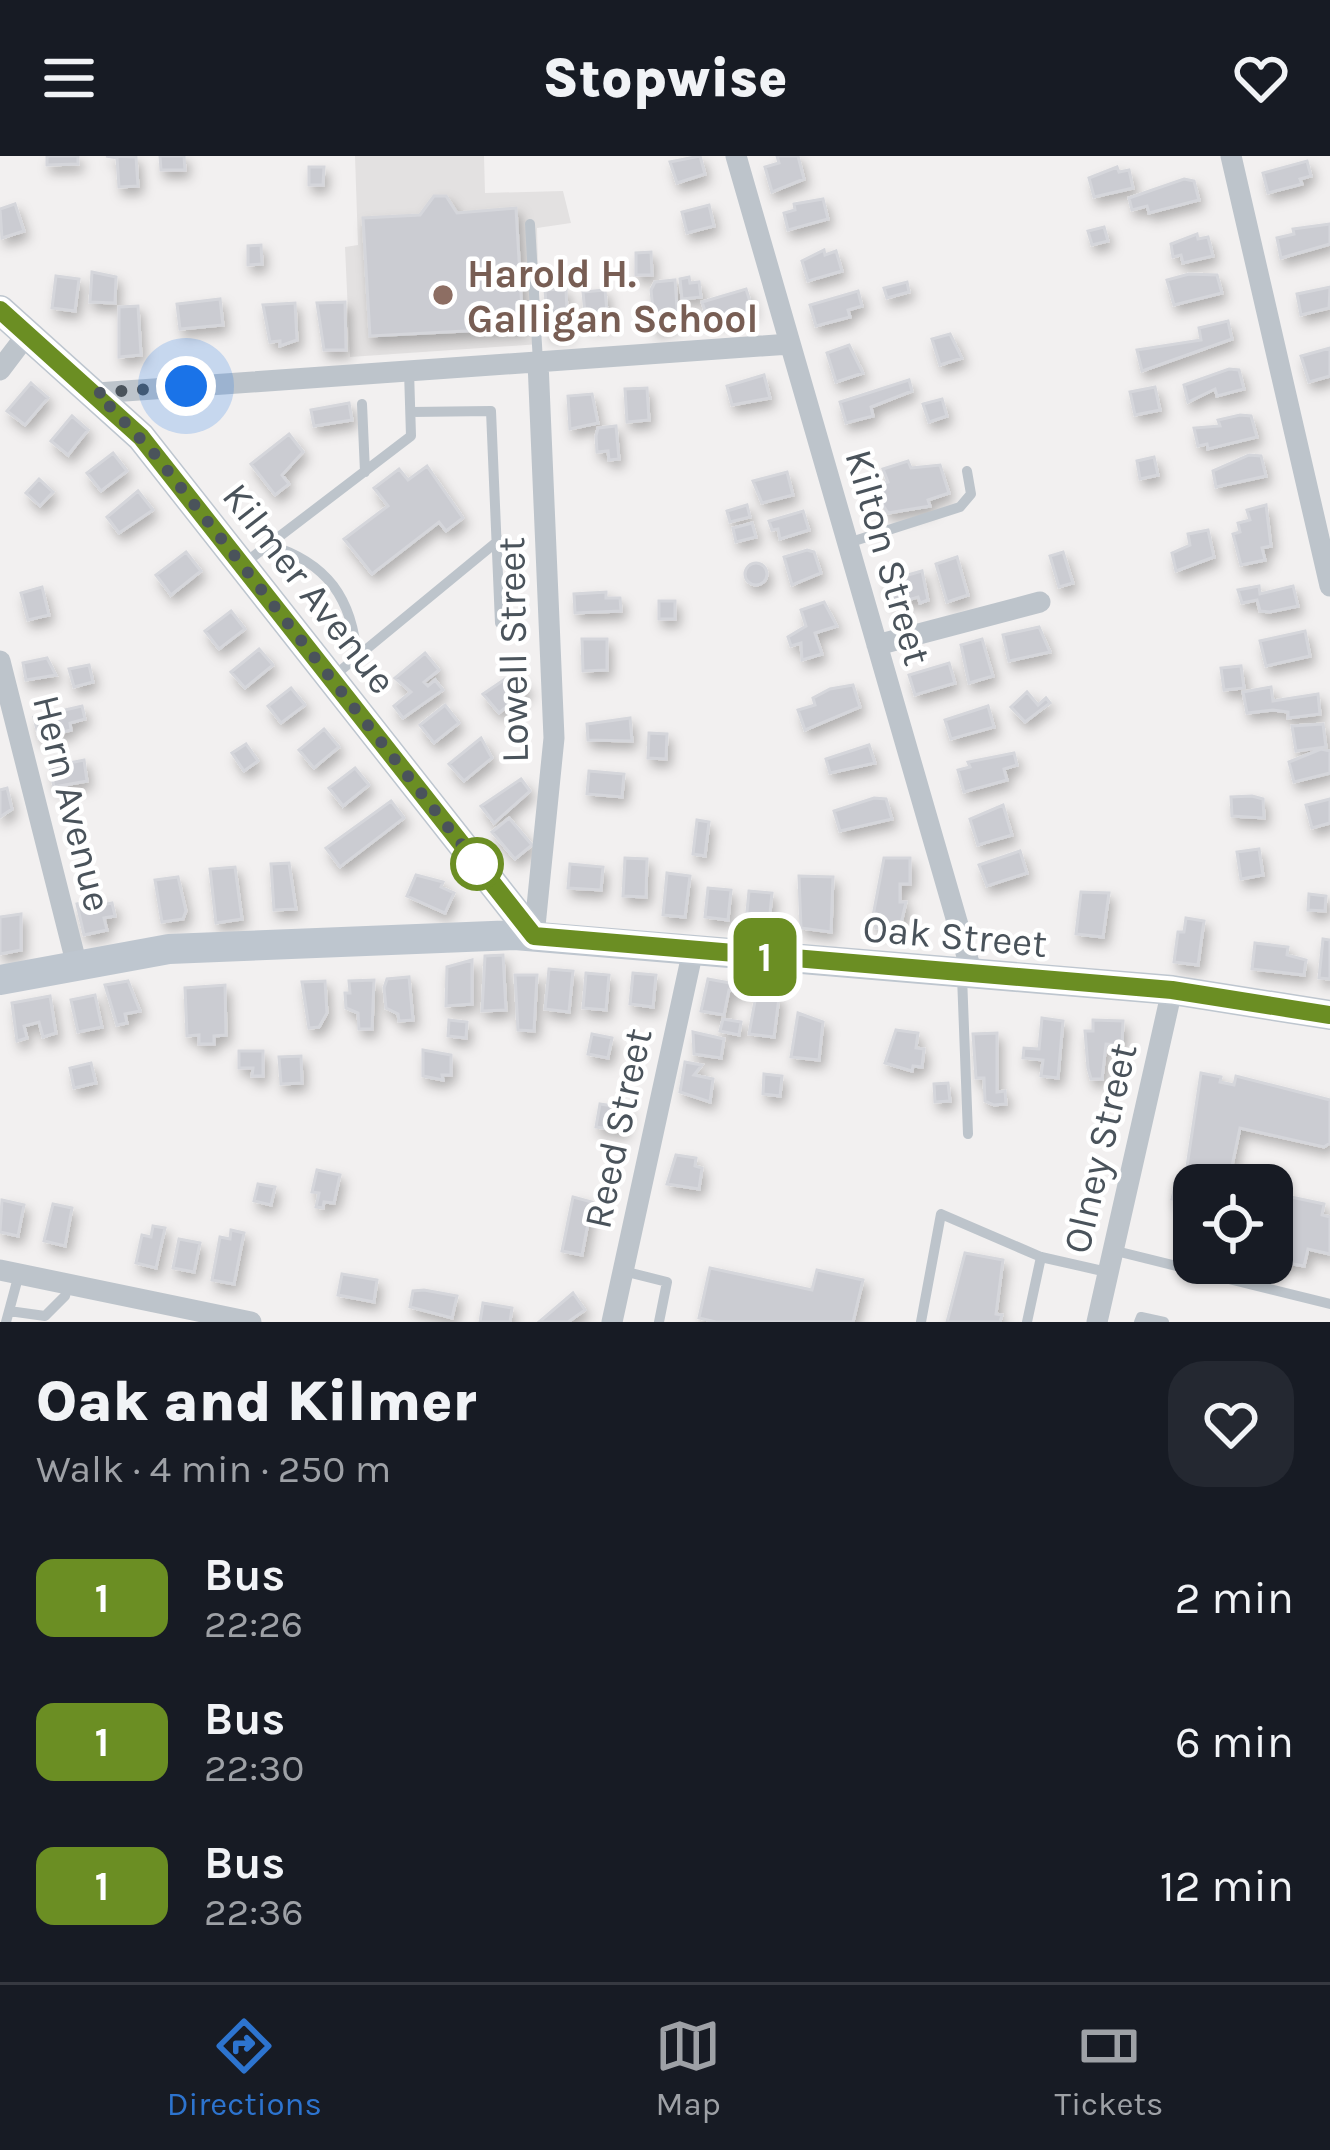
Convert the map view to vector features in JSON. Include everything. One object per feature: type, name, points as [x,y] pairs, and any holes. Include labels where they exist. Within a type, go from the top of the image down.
[{"type":"street","name":"Kilton Street","points":[[736,156],[968,976]]},
{"type":"street","points":[[1231,156],[1330,586]]},
{"type":"street","name":"Kilmer Avenue","points":[[0,310],[141,437],[534,936]]},
{"type":"street","points":[[0,370],[28,333]]},
{"type":"street","points":[[97,393],[790,344]]},
{"type":"street","name":"Lowell Street","points":[[534,936],[554,738],[538,362]]},
{"type":"street","points":[[878,645],[1040,602]]},
{"type":"street","name":"Hern Avenue","points":[[0,662],[76,962]]},
{"type":"street","name":"Oak Street","points":[[0,980],[76,962],[219,945],[534,936],[1172,990],[1330,1015]]},
{"type":"street","name":"Reed Street","points":[[612,1322],[692,950]]},
{"type":"street","name":"Olney Street","points":[[1097,1322],[1172,990]]},
{"type":"street","points":[[10,1272],[210,1318],[251,1322]]},
{"type":"lane","points":[[530,224],[538,362]]},
{"type":"lane","points":[[242,565],[411,436],[409,371]]},
{"type":"lane","points":[[362,404],[365,472]]},
{"type":"lane","points":[[411,412],[491,411],[500,623]]},
{"type":"lane","points":[[848,543],[960,507],[971,494],[967,471]]},
{"type":"lane","points":[[331,678],[499,540]]},
{"type":"lane","points":[[269,544],[300,554],[326,573],[355,628],[357,658]]},
{"type":"lane","points":[[968,976],[968,1134]]},
{"type":"lane","points":[[920,1322],[941,1214],[1041,1257],[1109,1261],[1330,1304]]},
{"type":"lane","points":[[1027,1322],[1041,1257]]},
{"type":"lane","points":[[623,1270],[667,1282],[659,1322]]},
{"type":"lane","points":[[10,1272],[8,1317],[45,1316],[64,1296],[68,1284]]},
{"type":"lane","points":[[1139,1322],[1141,1317],[1164,1322]]},
{"type":"shaded area","name":"Harold H. Galligan School","points":[[355,156],[484,156],[485,193],[563,191],[571,223],[537,228],[540,344],[350,357],[345,247],[358,245]]},
{"type":"building","points":[[47,156],[78,156],[78,164],[47,165]]},
{"type":"building","points":[[106,156],[136,157],[138,186],[119,187],[117,158]]},
{"type":"building","points":[[160,156],[184,156],[185,170],[161,170]]},
{"type":"building","points":[[700,156],[705,174],[677,183],[670,162]]},
{"type":"building","points":[[777,156],[798,156],[804,179],[772,192],[765,167],[779,163]]},
{"type":"building","points":[[1307,161],[1311,176],[1300,179],[1302,184],[1268,193],[1263,173]]},
{"type":"building","points":[[309,167],[324,167],[323,185],[309,185]]},
{"type":"building","points":[[1117,167],[1119,172],[1129,170],[1133,188],[1094,197],[1089,178]]},
{"type":"building","points":[[1184,179],[1194,181],[1199,200],[1149,213],[1147,206],[1132,210],[1129,198]]},
{"type":"building","points":[[434,196],[446,196],[457,213],[516,208],[523,328],[370,336],[363,218],[420,215]]},
{"type":"building","points":[[823,199],[828,219],[788,230],[784,213],[795,210],[794,204]]},
{"type":"building","points":[[15,204],[24,231],[2,238],[0,209]]},
{"type":"building","points":[[709,205],[714,226],[687,233],[682,212]]},
{"type":"building","points":[[1330,224],[1330,244],[1281,258],[1277,238],[1294,234],[1293,229]]},
{"type":"building","points":[[1104,227],[1108,241],[1092,245],[1088,231]]},
{"type":"building","points":[[1197,234],[1198,239],[1208,237],[1213,256],[1183,263],[1181,255],[1173,257],[1171,244]]},
{"type":"building","points":[[261,245],[262,264],[248,265],[248,246]]},
{"type":"building","points":[[824,250],[825,255],[836,251],[842,271],[808,281],[802,261]]},
{"type":"building","points":[[651,252],[652,275],[636,275],[636,253]]},
{"type":"building","points":[[92,272],[116,277],[115,303],[90,302]]},
{"type":"building","points":[[1189,274],[1217,275],[1222,293],[1174,305],[1167,280]]},
{"type":"building","points":[[56,276],[79,279],[75,311],[52,308]]},
{"type":"building","points":[[689,277],[690,283],[699,282],[701,297],[682,299],[680,279]]},
{"type":"building","points":[[675,280],[678,321],[655,330],[651,290],[655,282]]},
{"type":"building","points":[[907,282],[909,292],[887,298],[884,288]]},
{"type":"building","points":[[1330,287],[1329,308],[1301,315],[1297,294]]},
{"type":"building","points":[[566,289],[568,333],[548,334],[545,290]]},
{"type":"building","points":[[746,289],[753,311],[708,320],[702,302]]},
{"type":"building","points":[[605,290],[608,322],[586,324],[583,292]]},
{"type":"building","points":[[858,291],[862,306],[848,310],[850,317],[816,326],[810,305]]},
{"type":"building","points":[[220,299],[223,325],[180,329],[177,304]]},
{"type":"building","points":[[345,302],[346,350],[324,350],[317,303]]},
{"type":"building","points":[[295,303],[297,340],[280,346],[280,341],[270,342],[263,305]]},
{"type":"building","points":[[138,306],[141,355],[119,357],[119,307]]},
{"type":"building","points":[[1228,321],[1232,339],[1142,371],[1137,350],[1201,340],[1199,328]]},
{"type":"building","points":[[950,334],[962,358],[940,365],[932,339]]},
{"type":"building","points":[[849,345],[863,373],[836,382],[827,353]]},
{"type":"building","points":[[1330,348],[1330,376],[1309,382],[1301,356]]},
{"type":"building","points":[[1239,370],[1244,389],[1217,396],[1215,389],[1188,402],[1184,385]]},
{"type":"building","points":[[764,375],[770,398],[732,405],[727,386]]},
{"type":"building","points":[[909,380],[912,391],[871,407],[873,416],[846,423],[840,402]]},
{"type":"building","points":[[31,383],[48,398],[25,425],[7,411]]},
{"type":"building","points":[[1155,387],[1160,410],[1135,415],[1130,392]]},
{"type":"building","points":[[647,388],[649,420],[627,422],[625,389]]},
{"type":"building","points":[[592,394],[598,423],[570,429],[568,396]]},
{"type":"building","points":[[942,399],[947,416],[929,422],[923,404]]},
{"type":"building","points":[[349,403],[352,420],[314,426],[311,410]]},
{"type":"building","points":[[72,416],[88,430],[68,455],[51,441]]},
{"type":"building","points":[[1251,416],[1257,437],[1208,449],[1207,444],[1198,446],[1194,428],[1220,426],[1218,420]]},
{"type":"building","points":[[616,426],[619,459],[609,460],[608,451],[597,452],[596,436],[598,428]]},
{"type":"building","points":[[289,434],[303,452],[282,475],[289,484],[275,495],[251,464]]},
{"type":"building","points":[[113,453],[127,471],[101,491],[87,473]]},
{"type":"building","points":[[1249,455],[1261,456],[1266,476],[1216,487],[1213,471]]},
{"type":"building","points":[[1154,457],[1158,475],[1140,479],[1137,461]]},
{"type":"building","points":[[908,461],[911,468],[940,465],[949,493],[928,500],[930,506],[888,513],[878,497],[878,485],[888,482],[883,469]]},
{"type":"building","points":[[427,466],[463,518],[446,531],[439,522],[372,574],[344,539],[388,506],[374,488],[399,469],[408,480]]},
{"type":"building","points":[[787,472],[793,495],[762,503],[753,481]]},
{"type":"building","points":[[39,479],[53,492],[40,506],[26,493]]},
{"type":"building","points":[[138,491],[153,510],[119,533],[107,517]]},
{"type":"building","points":[[747,505],[750,517],[730,522],[727,511]]},
{"type":"building","points":[[1266,505],[1271,546],[1262,548],[1265,560],[1241,565],[1233,534],[1240,532],[1238,523],[1250,520],[1247,510]]},
{"type":"building","points":[[803,511],[809,530],[780,539],[778,529],[772,530],[769,521]]},
{"type":"building","points":[[752,523],[756,537],[736,542],[733,528]]},
{"type":"building","points":[[1208,530],[1214,557],[1176,571],[1172,553],[1190,545],[1188,534]]},
{"type":"building","points":[[186,552],[201,571],[171,595],[156,575]]},
{"type":"building","points":[[814,552],[821,573],[792,585],[784,557]]},
{"type":"building","points":[[1063,552],[1073,583],[1059,587],[1050,556]]},
{"type":"building","points":[[957,557],[968,595],[947,602],[936,564]]},
{"type":"building","points":[[756,563],[767,574],[756,585],[745,574]]},
{"type":"building","points":[[922,571],[928,600],[920,603],[918,597],[894,604],[883,582]]},
{"type":"building","points":[[1259,586],[1260,594],[1293,586],[1298,606],[1270,612],[1260,611],[1257,600],[1242,603],[1238,590]]},
{"type":"building","points":[[42,587],[49,615],[28,620],[21,593]]},
{"type":"building","points":[[606,592],[606,598],[620,598],[621,611],[575,613],[574,594]]},
{"type":"building","points":[[659,601],[675,601],[675,619],[659,619]]},
{"type":"building","points":[[824,602],[837,626],[815,633],[822,654],[802,660],[801,643],[791,646],[788,637],[806,626],[801,610]]},
{"type":"building","points":[[231,611],[245,629],[219,649],[205,631]]},
{"type":"building","points":[[1039,627],[1050,652],[1009,661],[1003,635]]},
{"type":"building","points":[[1305,631],[1310,656],[1266,666],[1260,641]]},
{"type":"building","points":[[582,639],[607,639],[607,670],[583,671]]},
{"type":"building","points":[[982,639],[993,676],[969,683],[961,645]]},
{"type":"building","points":[[259,649],[273,665],[245,688],[231,672]]},
{"type":"building","points":[[425,653],[439,670],[424,682],[428,686],[435,680],[443,690],[403,718],[394,706],[411,692],[395,678]]},
{"type":"building","points":[[47,658],[56,675],[26,680],[23,663]]},
{"type":"building","points":[[949,663],[955,683],[915,695],[909,675]]},
{"type":"building","points":[[89,665],[93,682],[74,687],[69,669]]},
{"type":"building","points":[[1241,666],[1244,688],[1224,690],[1221,668]]},
{"type":"building","points":[[514,673],[528,689],[499,713],[483,694]]},
{"type":"building","points":[[853,685],[860,707],[805,730],[798,710],[815,705],[813,698],[830,689]]},
{"type":"building","points":[[1271,687],[1273,701],[1318,694],[1320,714],[1288,718],[1288,712],[1273,710],[1247,713],[1243,692]]},
{"type":"building","points":[[291,688],[305,705],[281,723],[268,706]]},
{"type":"building","points":[[1027,692],[1038,705],[1046,698],[1050,703],[1025,722],[1011,707]]},
{"type":"building","points":[[445,705],[459,723],[434,743],[420,725]]},
{"type":"building","points":[[82,706],[85,719],[70,723],[71,730],[39,738],[34,717]]},
{"type":"building","points":[[988,706],[994,727],[951,739],[945,720]]},
{"type":"building","points":[[630,718],[632,741],[588,740],[587,724]]},
{"type":"building","points":[[1323,724],[1326,747],[1296,751],[1292,726]]},
{"type":"building","points":[[324,729],[339,747],[314,768],[299,750]]},
{"type":"building","points":[[649,733],[667,734],[666,759],[648,758]]},
{"type":"building","points":[[481,738],[492,758],[464,781],[449,764]]},
{"type":"building","points":[[246,744],[258,761],[244,771],[232,753]]},
{"type":"building","points":[[869,745],[875,763],[830,773],[826,759]]},
{"type":"building","points":[[1321,749],[1330,751],[1330,773],[1294,782],[1289,762]]},
{"type":"building","points":[[1014,753],[1017,765],[1004,769],[1007,780],[964,792],[958,770],[970,767],[968,762]]},
{"type":"building","points":[[84,760],[87,781],[54,787],[50,767]]},
{"type":"building","points":[[355,768],[369,785],[343,806],[329,788]]},
{"type":"building","points":[[589,771],[624,774],[622,797],[587,794]]},
{"type":"building","points":[[521,779],[530,791],[494,823],[481,806]]},
{"type":"building","points":[[7,788],[12,809],[0,817],[0,790]]},
{"type":"building","points":[[1231,797],[1263,799],[1264,818],[1232,816]]},
{"type":"building","points":[[874,798],[886,799],[892,819],[840,831],[834,811]]},
{"type":"building","points":[[1330,799],[1330,823],[1312,828],[1306,805]]},
{"type":"building","points":[[391,801],[404,818],[340,867],[326,848]]},
{"type":"building","points":[[1003,805],[1012,835],[978,845],[970,819]]},
{"type":"building","points":[[509,818],[532,845],[515,859],[492,832]]},
{"type":"building","points":[[697,820],[709,822],[705,856],[693,854]]},
{"type":"building","points":[[1259,849],[1263,875],[1241,879],[1237,852]]},
{"type":"building","points":[[1020,851],[1027,873],[987,886],[979,865]]},
{"type":"building","points":[[625,858],[647,859],[646,897],[623,896]]},
{"type":"building","points":[[884,858],[910,858],[910,884],[900,884],[900,902],[906,902],[900,928],[876,928],[873,916]]},
{"type":"building","points":[[289,863],[296,909],[274,910],[271,864]]},
{"type":"building","points":[[570,864],[603,867],[601,890],[568,888]]},
{"type":"building","points":[[235,867],[242,919],[216,923],[210,869]]},
{"type":"building","points":[[667,873],[690,876],[685,917],[663,915]]},
{"type":"building","points":[[416,875],[443,882],[441,887],[454,893],[445,913],[407,896]]},
{"type":"building","points":[[799,876],[833,877],[831,932],[801,928]]},
{"type":"building","points":[[178,877],[186,911],[183,919],[162,922],[155,880]]},
{"type":"building","points":[[708,888],[731,890],[728,920],[705,917]]},
{"type":"building","points":[[749,891],[772,893],[769,924],[746,922]]},
{"type":"building","points":[[1081,892],[1109,893],[1103,937],[1076,934]]},
{"type":"building","points":[[1309,894],[1326,896],[1325,911],[1308,910]]},
{"type":"building","points":[[99,899],[101,905],[112,903],[115,916],[104,918],[107,930],[84,935],[77,904]]},
{"type":"building","points":[[21,914],[21,950],[0,954],[0,917]]},
{"type":"building","points":[[1186,918],[1204,921],[1198,965],[1174,962],[1178,932],[1184,932]]},
{"type":"building","points":[[1323,939],[1330,940],[1330,979],[1319,978]]},
{"type":"building","points":[[1255,943],[1288,947],[1287,955],[1306,960],[1304,975],[1252,969]]},
{"type":"building","points":[[503,955],[506,1010],[482,1011],[485,956]]},
{"type":"building","points":[[472,960],[472,1004],[446,1006],[447,967]]},
{"type":"building","points":[[549,969],[573,971],[569,1012],[545,1009]]},
{"type":"building","points":[[586,973],[609,975],[606,1010],[583,1008]]},
{"type":"building","points":[[633,973],[656,975],[653,1007],[630,1004]]},
{"type":"building","points":[[515,975],[537,975],[534,1031],[518,1030]]},
{"type":"building","points":[[732,975],[748,978],[745,993],[729,990],[724,1015],[701,1011],[708,979],[730,983]]},
{"type":"building","points":[[409,977],[413,1020],[399,1021],[398,1014],[386,1008],[384,988],[387,979]]},
{"type":"building","points":[[374,980],[372,1029],[359,1029],[358,1013],[346,1008],[345,993],[350,993],[349,981]]},
{"type":"building","points":[[128,981],[140,1011],[125,1014],[127,1023],[117,1025],[105,985]]},
{"type":"building","points":[[325,981],[327,1013],[319,1027],[309,1028],[302,982]]},
{"type":"building","points":[[225,985],[226,1035],[214,1036],[214,1044],[199,1044],[199,1035],[187,1036],[185,988]]},
{"type":"building","points":[[757,990],[779,997],[774,1037],[749,1034]]},
{"type":"building","points":[[95,995],[102,1027],[78,1032],[71,1000]]},
{"type":"building","points":[[50,996],[56,1033],[43,1037],[39,1022],[24,1026],[27,1038],[17,1041],[12,1003]]},
{"type":"building","points":[[798,1013],[823,1022],[819,1060],[791,1057]]},
{"type":"building","points":[[1042,1018],[1063,1021],[1058,1078],[1041,1076],[1043,1060],[1023,1058],[1024,1048],[1039,1049]]},
{"type":"building","points":[[723,1019],[741,1022],[739,1035],[720,1031]]},
{"type":"building","points":[[449,1020],[467,1022],[466,1038],[448,1036]]},
{"type":"building","points":[[1093,1020],[1123,1021],[1122,1045],[1106,1044],[1102,1079],[1091,1079],[1088,1068],[1085,1031],[1093,1031]]},
{"type":"building","points":[[896,1030],[918,1033],[916,1048],[924,1049],[922,1067],[913,1066],[912,1071],[885,1063]]},
{"type":"building","points":[[693,1032],[724,1039],[721,1058],[694,1054]]},
{"type":"building","points":[[997,1033],[997,1092],[1005,1091],[1006,1104],[994,1105],[985,1101],[984,1078],[976,1078],[973,1034]]},
{"type":"building","points":[[592,1034],[612,1038],[608,1058],[588,1054]]},
{"type":"building","points":[[423,1050],[451,1055],[451,1075],[442,1075],[443,1080],[423,1076]]},
{"type":"building","points":[[239,1051],[263,1051],[263,1076],[252,1076],[253,1068],[239,1068]]},
{"type":"building","points":[[301,1056],[302,1083],[281,1084],[279,1057]]},
{"type":"building","points":[[685,1062],[702,1065],[694,1075],[713,1079],[710,1102],[680,1092]]},
{"type":"building","points":[[91,1063],[96,1083],[74,1088],[70,1068]]},
{"type":"building","points":[[1201,1073],[1234,1085],[1236,1076],[1330,1100],[1330,1143],[1324,1147],[1240,1128],[1232,1164],[1187,1164]]},
{"type":"building","points":[[764,1074],[782,1076],[780,1096],[763,1094]]},
{"type":"building","points":[[948,1083],[950,1101],[935,1102],[934,1084]]},
{"type":"building","points":[[600,1104],[627,1108],[623,1131],[596,1127]]},
{"type":"building","points":[[676,1155],[696,1158],[695,1166],[702,1168],[699,1189],[667,1184]]},
{"type":"building","points":[[317,1170],[340,1175],[334,1203],[324,1202],[323,1208],[316,1207],[319,1193],[312,1192]]},
{"type":"building","points":[[258,1184],[275,1187],[271,1205],[254,1201]]},
{"type":"building","points":[[573,1197],[592,1202],[582,1255],[562,1251]]},
{"type":"building","points":[[1293,1197],[1324,1204],[1322,1215],[1330,1217],[1330,1254],[1308,1249],[1304,1266],[1293,1264]]},
{"type":"building","points":[[2,1200],[24,1205],[18,1236],[0,1232]]},
{"type":"building","points":[[53,1204],[72,1208],[65,1246],[44,1241]]},
{"type":"building","points":[[153,1226],[165,1228],[156,1268],[136,1263],[142,1235],[151,1237]]},
{"type":"building","points":[[231,1230],[244,1233],[234,1284],[212,1280],[220,1237],[230,1239]]},
{"type":"building","points":[[179,1239],[200,1243],[194,1272],[173,1268]]},
{"type":"building","points":[[965,1253],[1003,1260],[996,1314],[1002,1315],[1000,1322],[947,1322]]},
{"type":"building","points":[[710,1268],[812,1290],[817,1270],[863,1280],[853,1322],[716,1322],[699,1318]]},
{"type":"building","points":[[342,1274],[377,1280],[374,1302],[338,1295]]},
{"type":"building","points":[[413,1291],[457,1296],[452,1318],[410,1307]]},
{"type":"building","points":[[573,1293],[585,1310],[568,1322],[539,1322]]},
{"type":"building","points":[[483,1303],[512,1308],[510,1322],[480,1322]]},
{"type":"bus line","name":"1","points":[[0,310],[141,437],[534,936],[973,977],[1172,990],[1330,1015]]},
{"type":"place","name":"Harold H. Galligan School","points":[[443,295]]},
{"type":"route","points":[[186,386],[97,393],[141,437],[477,864]]}]
